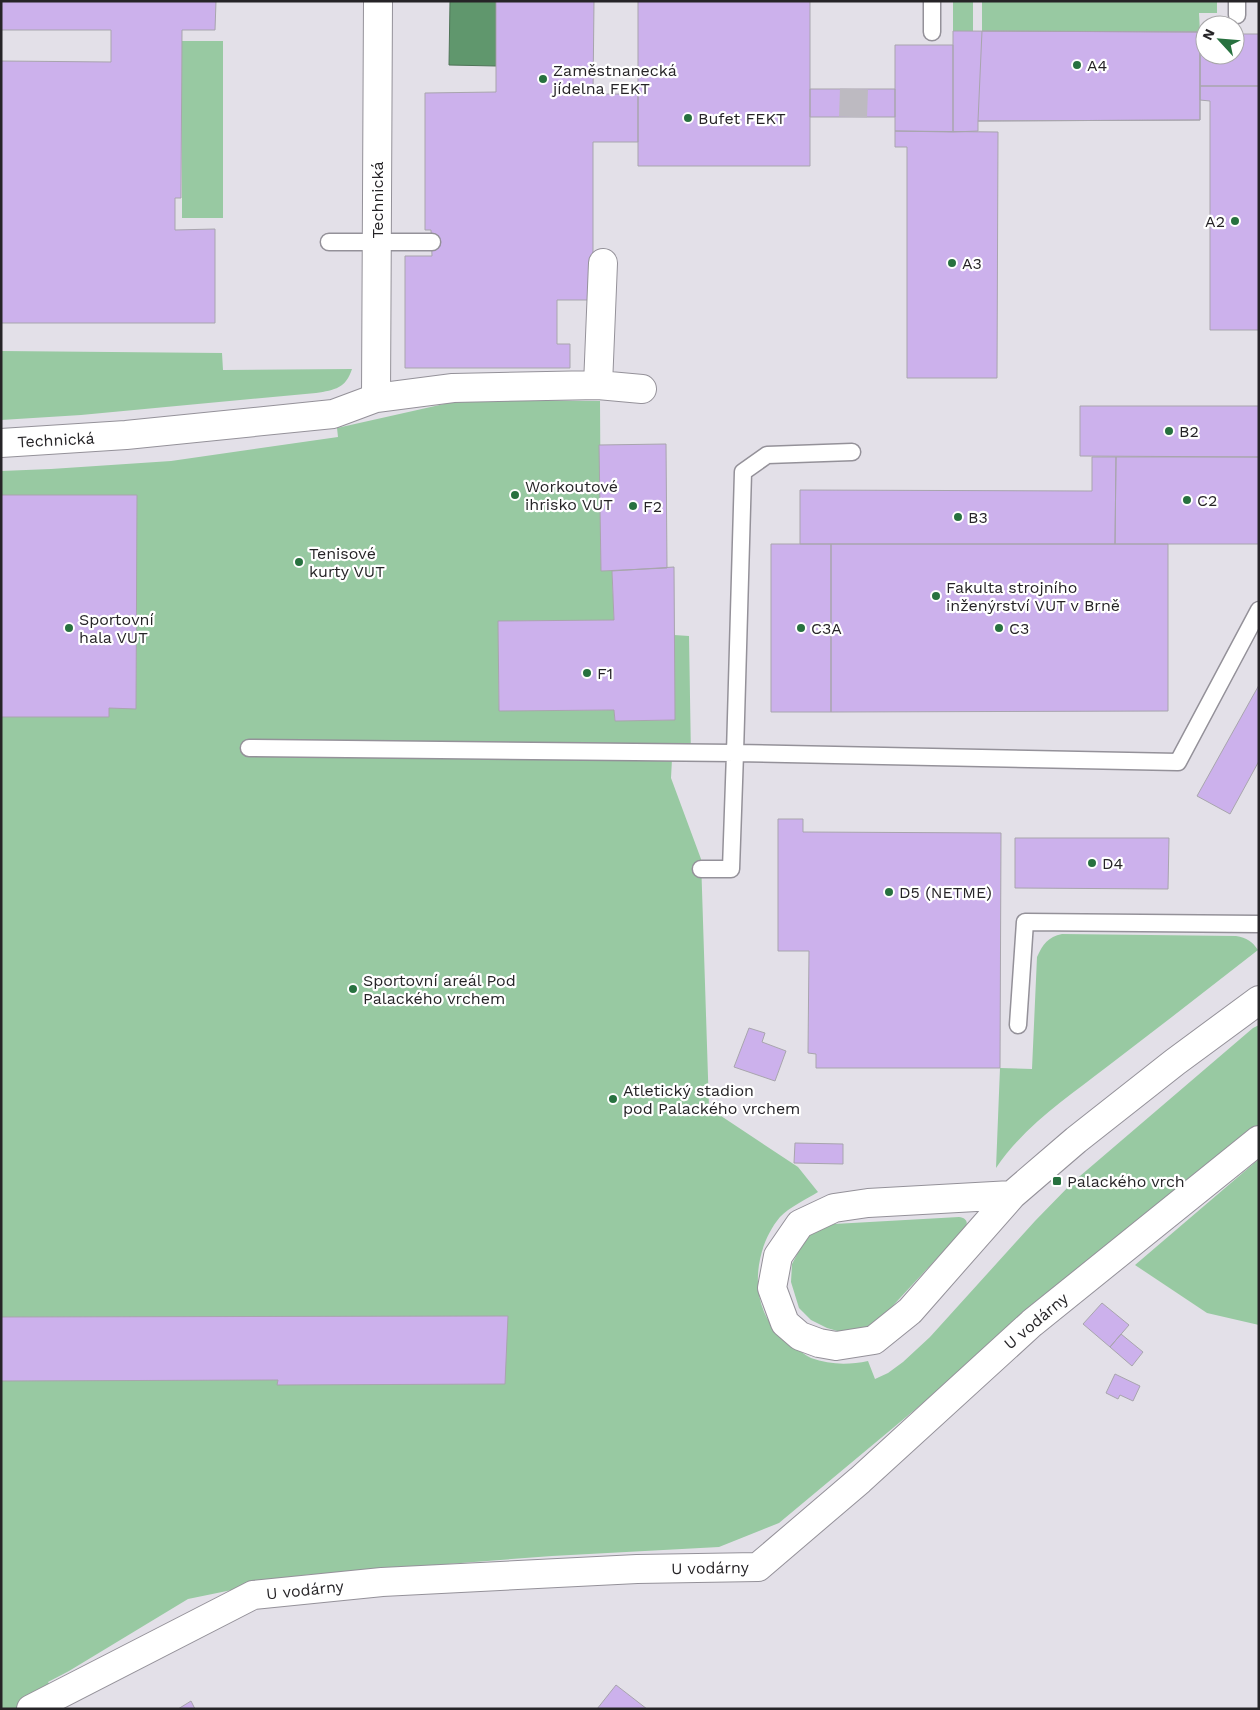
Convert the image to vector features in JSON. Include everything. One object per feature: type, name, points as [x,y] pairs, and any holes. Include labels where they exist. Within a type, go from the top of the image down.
[{"type":"street","name":"Technická","points":[[376,398],[378,1]]},
{"type":"street","points":[[598,385],[603,263]]},
{"type":"street","name":"Technická","points":[[1,443],[126,435],[333,414],[376,398],[453,388],[598,385],[642,389]]},
{"type":"street","points":[[1012,1195],[868,1203],[834,1208],[800,1224],[778,1256],[772,1288],[785,1322],[800,1336],[819,1343],[836,1346],[874,1340],[910,1311],[1012,1195],[1076,1140],[1175,1062],[1259,1000]]},
{"type":"street","name":"U vodárny","points":[[31,1709],[253,1595],[382,1582],[637,1570],[758,1567],[860,1480],[1032,1323],[1259,1140]]},
{"type":"lane","points":[[932,1],[932,32]]},
{"type":"lane","points":[[329,242],[432,242]]},
{"type":"lane","points":[[701,869],[731,869],[743,472],[767,455],[852,452]]},
{"type":"lane","points":[[249,748],[735,753],[1178,762],[1259,610]]},
{"type":"lane","points":[[1018,1025],[1025,922],[1259,924]]},
{"type":"shaded area","points":[[450,1],[496,1],[496,66],[449,65]]},
{"type":"shaded area","points":[[953,1],[973,2],[973,32],[953,31]]},
{"type":"shaded area","points":[[982,1],[1217,1],[1217,13],[1199,13],[1199,15],[1195,15],[1195,32],[982,31]]},
{"type":"shaded area","points":[[182,41],[223,41],[223,218],[182,218]]},
{"type":"shaded area","points":[[1,351],[222,353],[223,370],[352,369],[347,380],[339,387],[316,393],[81,415],[1,420]]},
{"type":"shaded area","name":"Sportovní areál Pod Palackého vrchem","points":[[483,400],[600,401],[601,571],[612,571],[614,620],[498,621],[499,711],[614,710],[615,721],[675,720],[674,635],[689,636],[691,758],[672,759],[671,778],[701,859],[709,1108],[798,1167],[818,1192],[780,1217],[766,1239],[762,1252],[758,1279],[762,1306],[767,1318],[784,1338],[811,1358],[840,1364],[868,1361],[875,1379],[888,1373],[930,1337],[1073,1182],[1253,1028],[1259,1025],[1259,1129],[1110,1247],[779,1523],[719,1547],[552,1556],[304,1575],[188,1599],[48,1682],[66,1709],[1,1709],[1,471],[171,461],[338,437],[337,428],[453,402]]},
{"type":"shaded area","points":[[1062,934],[1236,936],[1249,940],[1258,950],[1033,1125],[996,1168],[1000,1068],[1032,1069],[1037,957],[1046,942]]},
{"type":"shaded area","points":[[1259,1159],[1259,1325],[1207,1313],[1135,1265]]},
{"type":"shaded area","points":[[959,1217],[966,1221],[965,1228],[887,1312],[864,1329],[841,1332],[827,1328],[811,1320],[799,1308],[791,1282],[792,1264],[805,1239],[811,1234],[834,1224]]},
{"type":"building","points":[[1,1],[216,1],[215,30],[182,30],[181,198],[175,198],[175,230],[215,229],[215,323],[1,323],[1,61],[111,62],[111,30],[1,30]]},
{"type":"building","points":[[496,1],[594,1],[593,94],[638,94],[638,142],[593,142],[593,300],[557,300],[557,344],[570,344],[570,368],[405,368],[405,256],[432,256],[431,230],[425,230],[425,93],[496,92]]},
{"type":"building","points":[[638,1],[810,1],[810,166],[638,166]]},
{"type":"building","name":"A4","points":[[953,31],[1195,32],[1195,65],[1200,65],[1200,120],[978,121],[978,131],[953,132]]},
{"type":"building","name":"A4","points":[[982,31],[1195,32],[1195,65],[1200,65],[1200,120],[978,121]]},
{"type":"building","points":[[1245,34],[1259,34],[1259,86],[1200,86],[1200,65],[1245,65]]},
{"type":"building","points":[[895,45],[953,45],[953,132],[895,131]]},
{"type":"building","name":"A2","points":[[1200,86],[1259,86],[1259,330],[1210,330],[1210,101],[1200,100]]},
{"type":"building","points":[[810,89],[895,89],[895,117],[810,117]]},
{"type":"building","name":"A3","points":[[895,131],[998,132],[997,378],[907,378],[907,147],[895,147]]},
{"type":"building","name":"B2","points":[[1080,406],[1259,406],[1259,457],[1080,456]]},
{"type":"building","name":"F2","points":[[666,444],[667,568],[601,571],[599,445]]},
{"type":"building","name":"B3","points":[[1092,457],[1116,457],[1115,544],[800,544],[800,490],[1092,491]]},
{"type":"building","name":"C2","points":[[1116,457],[1259,457],[1259,544],[1115,544]]},
{"type":"building","name":"Sportovní hala VUT","points":[[1,495],[137,495],[136,709],[109,708],[109,717],[1,717]]},
{"type":"building","name":"C3A","points":[[771,544],[831,544],[831,712],[771,712]]},
{"type":"building","name":"C3","points":[[831,544],[1168,544],[1168,711],[831,712]]},
{"type":"building","name":"F1","points":[[674,567],[675,720],[615,721],[614,710],[499,711],[498,621],[614,620],[612,571]]},
{"type":"building","points":[[1259,685],[1259,761],[1230,814],[1197,796]]},
{"type":"building","name":"D5 (NETME)","points":[[778,819],[803,819],[803,832],[1001,833],[1000,1068],[816,1068],[816,1054],[808,1053],[809,951],[778,951]]},
{"type":"building","name":"D4","points":[[1015,838],[1169,838],[1168,889],[1015,888]]},
{"type":"building","points":[[749,1028],[765,1033],[762,1042],[786,1051],[775,1081],[734,1067]]},
{"type":"building","points":[[795,1143],[843,1144],[843,1164],[794,1163]]},
{"type":"building","points":[[1102,1303],[1129,1325],[1110,1347],[1083,1324]]},
{"type":"building","points":[[508,1316],[505,1384],[277,1385],[278,1380],[1,1381],[1,1317]]},
{"type":"building","points":[[1121,1334],[1143,1352],[1132,1366],[1110,1347]]},
{"type":"building","points":[[1115,1374],[1140,1386],[1133,1401],[1120,1395],[1118,1399],[1106,1393]]},
{"type":"building","points":[[616,1685],[647,1709],[597,1709]]},
{"type":"building","points":[[191,1701],[195,1709],[178,1709]]},
{"type":"tunnel","points":[[853,117],[854,89]]},
{"type":"place","name":"A4","points":[[1077,65]]},
{"type":"place","name":"Zaměstnanecká jídelna FEKT","points":[[543,79]]},
{"type":"place","name":"Bufet FEKT","points":[[688,118]]},
{"type":"place","name":"A2","points":[[1235,221]]},
{"type":"place","name":"A3","points":[[952,263]]},
{"type":"place","name":"B2","points":[[1169,431]]},
{"type":"place","name":"Workoutové ihrisko VUT","points":[[515,495]]},
{"type":"place","name":"C2","points":[[1187,500]]},
{"type":"place","name":"F2","points":[[633,506]]},
{"type":"place","name":"B3","points":[[958,517]]},
{"type":"place","name":"Tenisové kurty VUT","points":[[299,562]]},
{"type":"place","name":"Fakulta strojního inženýrství VUT v Brně","points":[[936,596]]},
{"type":"place","name":"Sportovní hala VUT","points":[[69,628]]},
{"type":"place","name":"C3A","points":[[801,628]]},
{"type":"place","name":"C3","points":[[999,628]]},
{"type":"place","name":"F1","points":[[587,673]]},
{"type":"place","name":"D4","points":[[1092,863]]},
{"type":"place","name":"D5 (NETME)","points":[[889,892]]},
{"type":"place","name":"Sportovní areál Pod Palackého vrchem","points":[[353,989]]},
{"type":"place","name":"Atletický stadion pod Palackého vrchem","points":[[613,1099]]},
{"type":"place","name":"Palackého vrch","points":[[1057,1181]]}]
